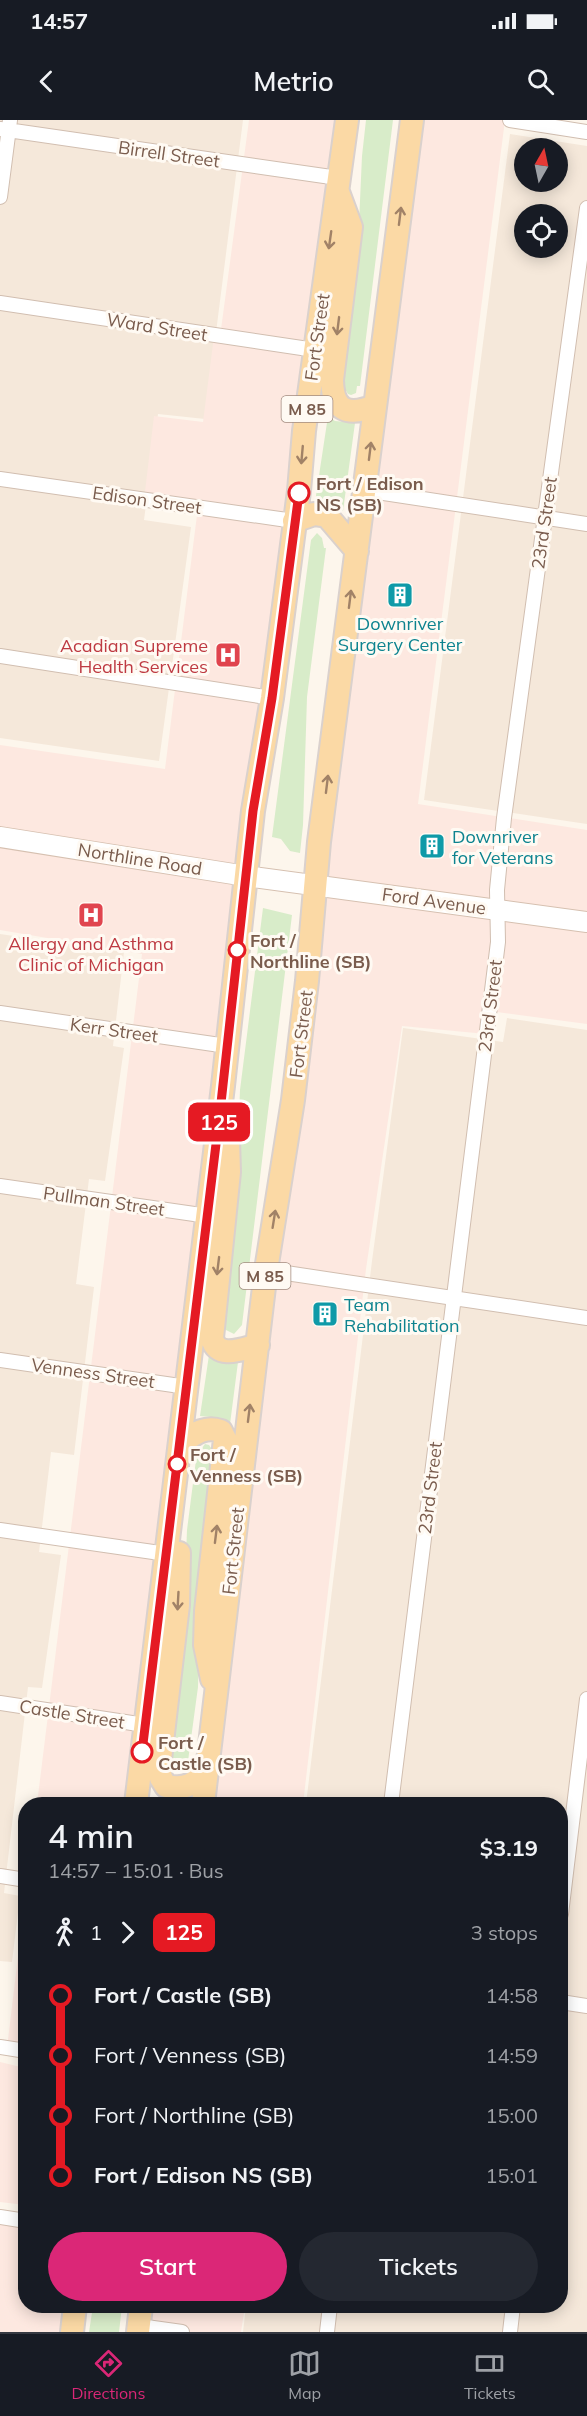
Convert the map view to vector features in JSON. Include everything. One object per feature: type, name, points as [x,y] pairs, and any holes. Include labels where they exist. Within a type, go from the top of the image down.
[{"type":"main road","name":"Fort Street","points":[[137,1797],[208,1216],[253,811],[272,698],[315,350],[347,120]]},
{"type":"main road","name":"Fort Street","points":[[203,1797],[266,1270],[293,1100],[307,981],[315,884],[412,120]]},
{"type":"main road","points":[[338,183],[351,227],[332,394],[335,401],[346,411],[358,412],[375,406]]},
{"type":"main road","points":[[294,521],[314,514],[327,516],[357,550]]},
{"type":"main road","name":"Northline Road","points":[[0,837],[280,880]]},
{"type":"main road","name":"Ford Avenue","points":[[280,880],[587,922]]},
{"type":"main road","points":[[221,1103],[228,1140],[229,1172],[212,1338],[217,1348],[223,1351],[236,1351],[258,1345]]},
{"type":"main road","points":[[180,1444],[201,1430],[213,1428],[221,1431],[225,1440],[205,1645],[215,1695]]},
{"type":"main road","points":[[173,1501],[180,1559],[178,1605],[159,1768],[166,1786],[178,1788],[195,1784],[207,1769]]},
{"type":"main road","points":[[72,2332],[74,2313]]},
{"type":"street","points":[[510,120],[579,127]]},
{"type":"street","name":"Birrell Street","points":[[6,127],[338,183]]},
{"type":"street","points":[[0,197],[6,127]]},
{"type":"street","name":"23rd Street","points":[[393,1797],[498,942],[496,890],[504,818],[587,208]]},
{"type":"street","name":"Ward Street","points":[[0,303],[315,350]]},
{"type":"street","name":"Edison Street","points":[[0,479],[294,521]]},
{"type":"street","points":[[364,490],[587,524]]},
{"type":"street","points":[[0,656],[272,698]]},
{"type":"street","name":"Kerr Street","points":[[0,1013],[227,1047]]},
{"type":"street","name":"Pullman Street","points":[[0,1186],[208,1216]]},
{"type":"street","points":[[266,1270],[587,1318]]},
{"type":"street","name":"Venness Street","points":[[0,1360],[187,1387]]},
{"type":"street","points":[[0,1530],[167,1554]]},
{"type":"street","points":[[568,1856],[587,1699]]},
{"type":"street","name":"Castle Street","points":[[0,1703],[144,1725]]},
{"type":"street","points":[[0,1876],[18,1879]]},
{"type":"street","points":[[568,2003],[587,2006]]},
{"type":"street","points":[[0,2047],[18,2050]]},
{"type":"street","points":[[0,2217],[18,2220]]},
{"type":"street","points":[[327,2332],[329,2313]]},
{"type":"street","points":[[510,2332],[512,2313]]},
{"type":"street","points":[[139,2321],[182,2332]]},
{"type":"shaded area","points":[[0,120],[243,120],[205,419],[158,414],[144,520],[191,527],[159,761],[0,738]]},
{"type":"shaded area","points":[[249,120],[347,120],[137,1797],[38,1797],[142,954],[0,930],[0,745],[165,769],[198,507],[144,500],[154,416],[203,422],[214,336],[220,337]]},
{"type":"shaded area","points":[[412,120],[505,120],[418,804],[587,830],[587,1024],[489,1011],[486,1034],[402,1026],[366,1269],[304,1797],[204,1797]]},
{"type":"shaded area","points":[[510,134],[536,138],[514,138],[514,192],[568,192],[568,143],[587,146],[587,824],[424,800]]},
{"type":"shaded area","points":[[0,934],[124,952],[113,1046],[124,1048],[105,1181],[89,1179],[76,1284],[94,1287],[74,1455],[51,1452],[39,1552],[61,1555],[42,1688],[28,1687],[4,1893],[18,1896],[18,1912],[12,1962],[0,1961]]},
{"type":"shaded area","points":[[507,1018],[587,1030],[587,2332],[243,2332],[245,2313],[568,2313],[568,1797],[307,1797],[372,1261],[403,1028],[503,1042]]},
{"type":"shaded area","points":[[18,1956],[18,2050],[7,2048]]},
{"type":"shaded area","points":[[0,2062],[18,2066],[18,2204],[0,2202]]},
{"type":"shaded area","points":[[0,2217],[18,2220],[18,2313],[74,2313],[72,2332],[0,2332]]},
{"type":"shaded area","points":[[140,2313],[244,2313],[241,2332],[138,2332]]},
{"type":"green space","points":[[366,120],[393,120],[360,386],[357,386],[356,393],[351,395],[342,384],[359,223]]},
{"type":"green space","points":[[328,416],[335,421],[355,423],[343,511],[334,504],[315,502]]},
{"type":"green space","points":[[317,533],[326,548],[307,697],[300,853],[290,851],[281,839],[272,837],[311,540]]},
{"type":"green space","points":[[263,908],[292,915],[242,1325],[234,1334],[226,1330],[223,1323],[237,1165],[240,1090]]},
{"type":"green space","points":[[209,1355],[219,1361],[238,1362],[230,1424],[221,1418],[200,1416]]},
{"type":"green space","points":[[205,1444],[209,1445],[214,1452],[200,1616],[198,1687],[188,1761],[179,1770],[172,1763],[169,1755],[184,1605],[187,1530],[197,1452]]},
{"type":"green space","points":[[92,2313],[121,2313],[119,2332],[89,2332]]},
{"type":"bus line","name":"125","points":[[142,1752],[221,1103],[253,811],[272,698],[299,493]]},
{"type":"place","name":"Fort / Edison NS (SB)","points":[[299,493]]},
{"type":"place","name":"Downriver Surgery Center","points":[[400,595]]},
{"type":"place","name":"Acadian Supreme Health Services","points":[[228,655]]},
{"type":"place","name":"Downriver for Veterans","points":[[432,846]]},
{"type":"place","name":"Allergy and Asthma Clinic of Michigan","points":[[91,915]]},
{"type":"place","name":"Fort / Northline (SB)","points":[[237,950]]},
{"type":"place","name":"Team Rehabilitation","points":[[325,1314]]},
{"type":"place","name":"Fort / Venness (SB)","points":[[177,1464]]},
{"type":"place","name":"Fort / Castle (SB)","points":[[142,1752]]}]
